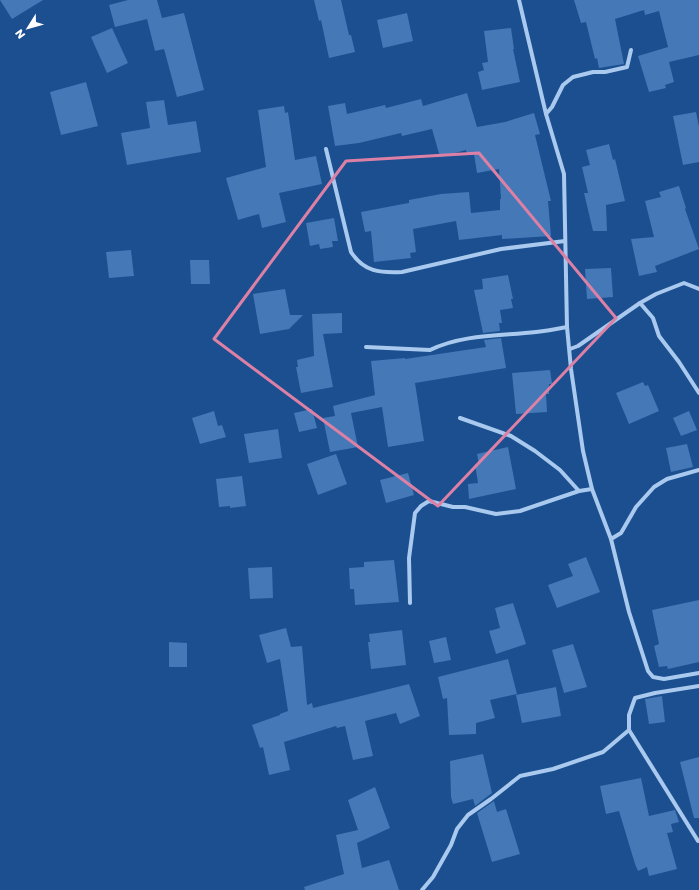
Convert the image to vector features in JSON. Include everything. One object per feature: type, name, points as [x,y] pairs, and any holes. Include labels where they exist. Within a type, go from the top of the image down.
[{"type":"street","points":[[519,0],[546,114],[564,174],[567,327],[571,369],[584,451],[592,489],[610,539],[629,612],[648,671],[653,677],[664,680],[699,673]]},
{"type":"street","points":[[546,114],[552,107],[563,85],[573,77],[593,72],[605,72],[627,66],[631,50]]},
{"type":"street","points":[[326,150],[351,252],[356,260],[370,269],[385,273],[402,272],[501,249],[565,241]]},
{"type":"street","points":[[570,349],[578,346],[640,303],[656,294],[684,283],[699,289]]},
{"type":"street","points":[[640,303],[652,318],[658,336],[679,362],[699,393]]},
{"type":"street","points":[[366,347],[430,350],[471,338],[537,332],[567,327]]},
{"type":"street","points":[[460,418],[511,436],[535,451],[560,470],[579,491]]},
{"type":"street","points":[[610,539],[621,533],[636,507],[654,487],[666,479],[699,470]]},
{"type":"street","points":[[410,603],[409,558],[411,538],[415,513],[420,506],[429,501],[496,514],[520,511],[579,491],[592,489]]},
{"type":"street","points":[[698,842],[629,730],[629,715],[635,698],[699,686]]},
{"type":"street","points":[[422,890],[433,877],[451,845],[457,829],[468,815],[520,776],[553,769],[603,752],[617,742],[629,730]]},
{"type":"highlighted area","points":[[479,153],[616,318],[438,506],[214,339],[346,161]]},
{"type":"building","points":[[0,0],[43,0],[12,19]]},
{"type":"building","points":[[128,0],[157,0],[162,18],[184,13],[204,90],[177,97],[164,49],[155,51],[147,19],[115,27],[109,5]]},
{"type":"building","points":[[314,0],[341,0],[349,35],[351,35],[355,52],[329,58],[321,20],[319,21]]},
{"type":"building","points":[[574,0],[699,0],[699,55],[669,62],[674,82],[665,85],[666,88],[649,92],[638,56],[668,47],[659,11],[645,15],[644,10],[615,19],[624,64],[599,68],[597,58],[595,59],[586,22],[581,23]]},
{"type":"building","points":[[407,13],[413,41],[383,48],[377,20]]},
{"type":"building","points":[[112,28],[128,63],[107,73],[91,37]]},
{"type":"building","points":[[511,28],[513,49],[520,82],[482,90],[478,72],[484,70],[482,63],[488,62],[484,31]]},
{"type":"building","points":[[86,82],[98,126],[61,135],[50,92]]},
{"type":"building","points":[[467,93],[477,127],[505,122],[534,113],[540,134],[535,135],[551,201],[548,201],[551,236],[502,239],[502,235],[459,240],[456,221],[413,229],[416,252],[410,253],[411,258],[374,262],[371,231],[365,232],[361,212],[409,203],[409,200],[441,194],[469,192],[471,213],[500,210],[501,199],[499,169],[477,173],[474,154],[467,155],[466,150],[440,157],[432,129],[402,136],[401,133],[359,143],[335,146],[328,106],[345,103],[347,114],[385,105],[386,108],[421,99],[423,106]]},
{"type":"building","points":[[164,100],[168,125],[196,121],[201,152],[127,165],[121,133],[150,128],[146,102]]},
{"type":"building","points":[[284,106],[285,113],[288,112],[295,160],[316,156],[322,184],[279,193],[286,222],[262,228],[259,214],[238,220],[226,178],[266,167],[258,110]]},
{"type":"building","points":[[696,112],[699,127],[699,162],[683,165],[673,116]]},
{"type":"building","points":[[609,144],[613,160],[615,159],[625,201],[606,205],[607,231],[593,231],[584,193],[588,193],[582,167],[590,165],[586,150]]},
{"type":"building","points":[[679,186],[686,208],[685,209],[699,249],[655,266],[657,272],[639,276],[631,239],[654,237],[645,201],[661,197],[659,192]]},
{"type":"building","points":[[334,218],[338,241],[332,241],[333,247],[320,249],[319,244],[310,246],[306,223]]},
{"type":"building","points":[[131,250],[134,276],[109,278],[106,252]]},
{"type":"building","points":[[190,260],[209,260],[210,284],[191,284]]},
{"type":"building","points":[[611,268],[613,297],[587,299],[585,269]]},
{"type":"building","points":[[508,275],[513,299],[511,299],[513,308],[500,310],[502,323],[499,323],[500,331],[483,333],[474,290],[483,289],[482,279]]},
{"type":"building","points":[[285,289],[290,315],[303,315],[289,329],[260,334],[253,294]]},
{"type":"building","points":[[342,313],[342,333],[323,334],[333,387],[301,393],[296,367],[298,367],[297,360],[314,356],[312,314]]},
{"type":"building","points":[[501,338],[506,368],[415,383],[424,441],[388,447],[382,407],[351,413],[358,447],[330,452],[323,418],[335,416],[333,406],[375,395],[371,361],[405,359],[486,347],[484,340]]},
{"type":"building","points":[[550,370],[552,384],[549,384],[549,394],[546,394],[547,412],[516,414],[512,373]]},
{"type":"building","points":[[643,382],[645,386],[648,385],[659,411],[629,424],[616,393]]},
{"type":"building","points":[[312,409],[317,428],[299,432],[294,413]]},
{"type":"building","points":[[214,411],[218,426],[222,425],[226,437],[200,444],[192,418]]},
{"type":"building","points":[[689,411],[697,430],[681,436],[673,418]]},
{"type":"building","points":[[278,429],[282,458],[249,463],[244,434]]},
{"type":"building","points":[[687,444],[693,467],[671,472],[666,448]]},
{"type":"building","points":[[508,447],[516,489],[469,499],[468,484],[478,483],[475,464],[479,464],[477,454]]},
{"type":"building","points":[[336,454],[347,484],[318,495],[307,464]]},
{"type":"building","points":[[408,473],[414,495],[386,503],[380,480]]},
{"type":"building","points":[[242,476],[246,506],[230,508],[230,506],[219,507],[216,479]]},
{"type":"building","points":[[586,557],[600,592],[557,608],[548,585],[573,576],[568,564]]},
{"type":"building","points":[[394,560],[399,602],[355,605],[354,589],[350,589],[349,568],[364,567],[364,562]]},
{"type":"building","points":[[272,567],[273,598],[250,599],[248,568]]},
{"type":"building","points":[[699,600],[699,662],[668,669],[667,666],[659,667],[654,646],[659,644],[652,610]]},
{"type":"building","points":[[513,603],[526,644],[496,654],[489,631],[500,628],[495,608]]},
{"type":"building","points":[[286,628],[291,647],[302,646],[307,705],[312,703],[313,708],[409,684],[420,716],[400,724],[396,713],[365,721],[373,756],[353,760],[345,726],[337,728],[336,726],[284,742],[290,770],[269,775],[263,747],[260,748],[252,725],[288,711],[280,659],[267,663],[259,635]]},
{"type":"building","points":[[402,630],[406,665],[371,669],[368,642],[370,642],[369,634]]},
{"type":"building","points":[[446,637],[451,660],[434,663],[429,641]]},
{"type":"building","points":[[169,642],[187,643],[187,667],[169,667]]},
{"type":"building","points":[[573,644],[587,687],[564,693],[552,650]]},
{"type":"building","points":[[508,659],[517,694],[490,700],[495,718],[476,723],[476,734],[449,735],[447,698],[443,699],[438,677]]},
{"type":"building","points":[[556,687],[561,716],[522,723],[516,695]]},
{"type":"building","points":[[662,696],[665,722],[649,724],[645,699]]},
{"type":"building","points":[[483,754],[492,793],[475,806],[473,799],[453,804],[451,797],[450,761]]},
{"type":"building","points":[[699,757],[699,818],[694,818],[680,762]]},
{"type":"building","points":[[641,778],[649,816],[675,810],[679,822],[671,824],[673,832],[667,833],[677,869],[649,876],[647,867],[638,871],[619,811],[606,814],[600,786]]},
{"type":"building","points":[[375,787],[390,828],[357,843],[362,868],[389,860],[399,890],[305,890],[304,887],[344,874],[336,835],[358,830],[348,800]]},
{"type":"building","points":[[494,801],[497,812],[506,809],[520,854],[492,862],[477,813]]}]
